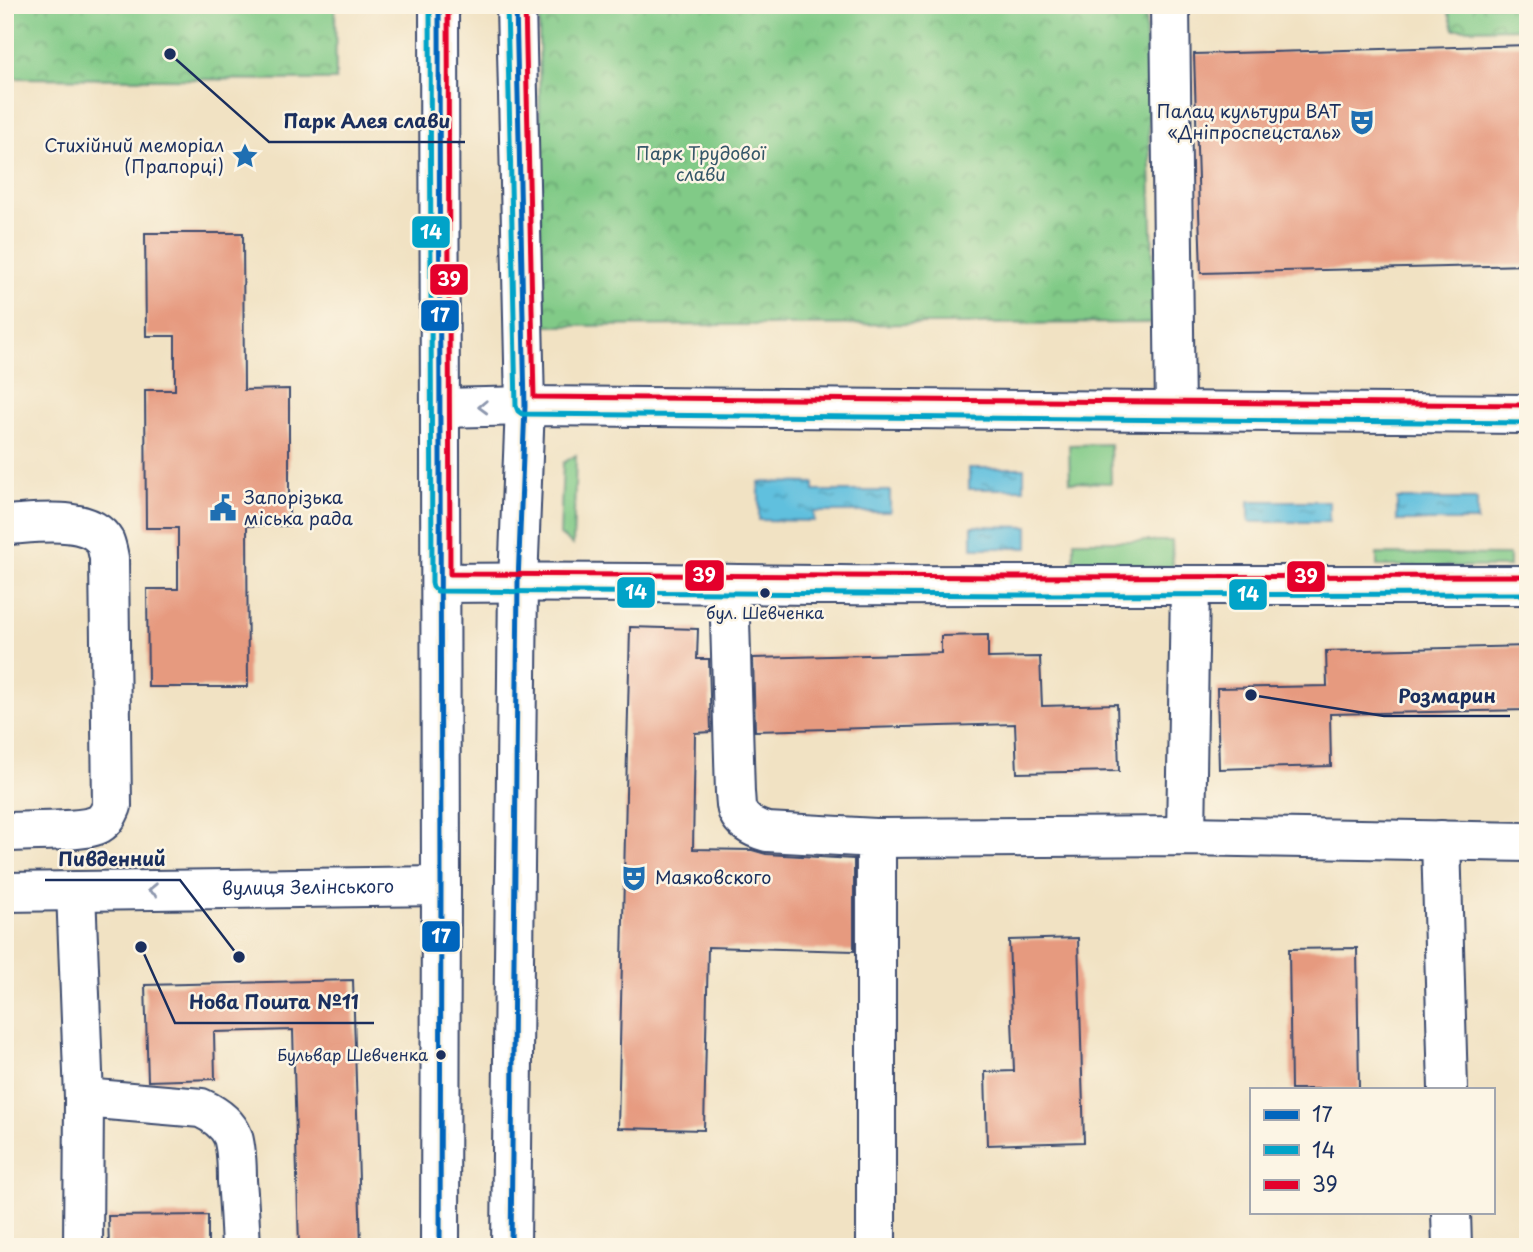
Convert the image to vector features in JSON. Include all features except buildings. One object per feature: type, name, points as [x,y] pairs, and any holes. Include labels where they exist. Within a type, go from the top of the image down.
[{"type":"street","points":[[439,5],[440,1247]]},
{"type":"street","points":[[511,1247],[517,582],[525,406],[516,5]]},
{"type":"street","points":[[1170,5],[1175,411]]},
{"type":"street","points":[[441,408],[525,406],[1528,414]]},
{"type":"street","points":[[5,525],[69,523],[86,526],[97,532],[106,543],[109,558],[112,806],[106,819],[98,825],[5,832]]},
{"type":"street","points":[[441,583],[1190,587],[1528,585]]},
{"type":"street","points":[[729,585],[737,812],[755,829],[767,832],[876,838],[1186,836],[1528,842]]},
{"type":"street","points":[[1186,836],[1190,587]]},
{"type":"street","points":[[876,838],[876,1247]]},
{"type":"street","points":[[1440,841],[1448,1088]]},
{"type":"street","name":"вулиця Зелінського","points":[[5,892],[441,886]]},
{"type":"street","points":[[76,891],[84,1098],[83,1247]]},
{"type":"street","points":[[84,1098],[201,1108],[212,1113],[233,1138],[241,1247]]},
{"type":"street","points":[[1451,1214],[1452,1247]]},
{"type":"green space","points":[[5,5],[335,5],[336,80],[5,78]]},
{"type":"green space","name":"Парк Трудової слави","points":[[539,5],[1145,5],[1155,323],[541,326]]},
{"type":"green space","points":[[1446,5],[1528,5],[1528,28],[1454,29]]},
{"type":"green space","points":[[1110,444],[1111,483],[1070,482],[1069,445]]},
{"type":"green space","points":[[576,455],[573,545],[560,535],[563,463]]},
{"type":"green space","points":[[1074,541],[1172,541],[1173,567],[1074,568]]},
{"type":"green space","points":[[1377,554],[1509,555],[1509,567],[1377,566]]},
{"type":"water","points":[[969,468],[1024,468],[1024,489],[969,489]]},
{"type":"water","points":[[759,482],[814,483],[814,491],[890,491],[890,512],[814,512],[814,521],[759,520]]},
{"type":"water","points":[[1397,499],[1477,499],[1477,521],[1397,521]]},
{"type":"water","points":[[1249,501],[1329,501],[1329,522],[1249,522]]},
{"type":"water","points":[[972,526],[1028,527],[1028,548],[972,548]]},
{"type":"transit line","name":"14","points":[[430,5],[432,583],[437,591],[1012,595],[1528,594]]},
{"type":"transit line","name":"17","points":[[439,5],[440,1247]]},
{"type":"transit line","name":"39","points":[[448,5],[450,574],[1528,576]]},
{"type":"transit line","name":"14","points":[[507,5],[516,406],[522,414],[1528,423]]},
{"type":"transit line","name":"17","points":[[511,1247],[518,582],[525,406],[516,5]]},
{"type":"transit line","name":"39","points":[[525,5],[534,397],[1528,405]]},
{"type":"place","name":"Парк Алея слави","points":[[170,54]]},
{"type":"place","name":"Палац культури ВАТ «Дніпроспецсталь»","points":[[1362,122]]},
{"type":"place","name":"Стихійний меморіал (Прапорці)","points":[[245,156]]},
{"type":"place","name":"Запорізька міська рада","points":[[223,508]]},
{"type":"place","name":"бул. Шевченка","points":[[765,593]]},
{"type":"place","name":"Розмарин","points":[[1251,695]]},
{"type":"place","name":"Маяковского","points":[[634,878]]},
{"type":"place","name":"Нова Пошта №11","points":[[141,947]]},
{"type":"place","name":"Пивденний","points":[[239,957]]},
{"type":"place","name":"Бульвар Шевченка","points":[[441,1055]]}]
